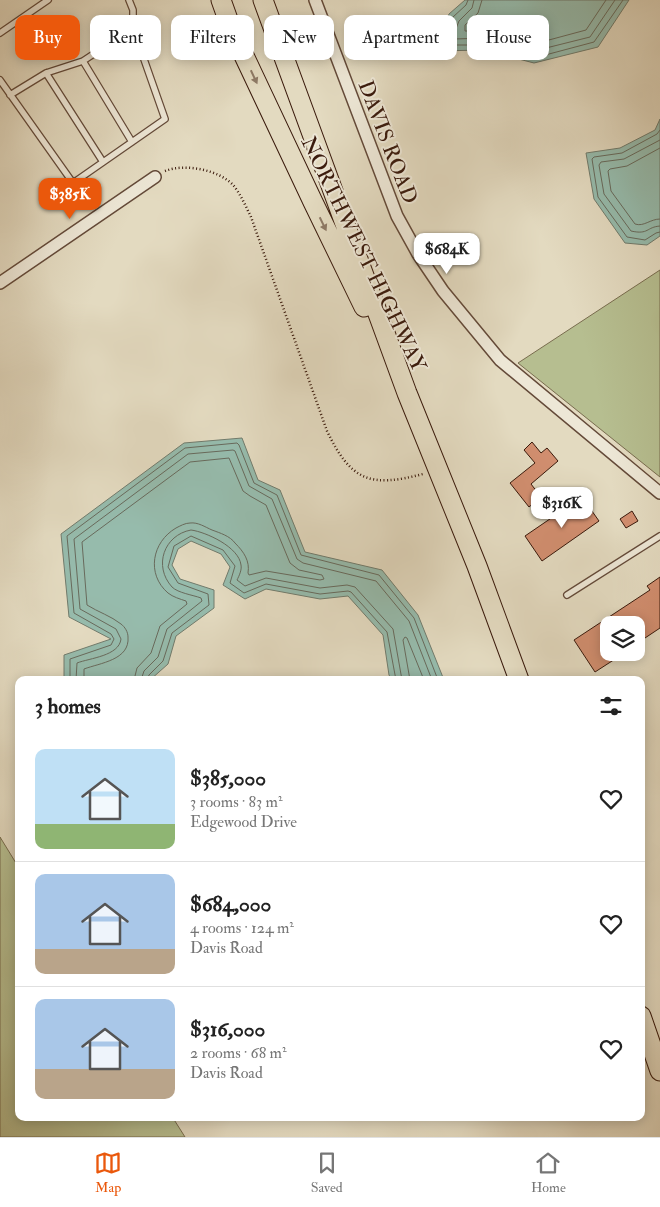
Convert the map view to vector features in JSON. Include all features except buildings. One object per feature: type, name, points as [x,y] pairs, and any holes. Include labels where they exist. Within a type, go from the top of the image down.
[{"type":"main road","name":"NORTHWEST HIGHWAY","points":[[221,0],[231,28],[312,202],[407,393]]},
{"type":"main road","name":"NORTHWEST HIGHWAY","points":[[263,0],[407,393]]},
{"type":"main road","points":[[407,393],[477,566],[518,676]]},
{"type":"main road","points":[[645,1028],[660,1071]]},
{"type":"street","name":"DAVIS ROAD","points":[[315,0],[397,216],[418,254],[443,291],[500,360],[660,493]]},
{"type":"street","points":[[0,284],[154,177]]},
{"type":"lane","points":[[0,33],[48,0]]},
{"type":"lane","points":[[129,0],[133,15]]},
{"type":"lane","points":[[10,94],[46,73],[83,61],[90,56]]},
{"type":"lane","points":[[0,80],[73,183],[165,118],[144,60]]},
{"type":"lane","points":[[83,61],[132,142]]},
{"type":"lane","points":[[46,73],[103,162]]},
{"type":"lane","points":[[568,595],[660,536]]},
{"type":"path","points":[[154,177],[168,170],[194,168],[217,174],[234,186],[251,217],[327,430],[345,463],[357,473],[371,479],[404,480],[437,471]]},
{"type":"shaded area","points":[[660,270],[660,477],[518,363]]},
{"type":"shaded area","points":[[0,837],[15,861],[15,1121],[175,1121],[185,1137],[0,1137]]},
{"type":"water","points":[[465,0],[629,0],[598,47],[549,59],[549,15],[467,15],[467,50],[457,51],[457,15],[449,14]]},
{"type":"water","points":[[522,60],[546,60],[534,63]]},
{"type":"water","points":[[660,119],[660,236],[647,245],[625,243],[594,199],[586,153],[620,148],[655,130]]},
{"type":"water","points":[[242,438],[258,480],[280,490],[305,552],[382,570],[418,615],[442,676],[390,676],[383,635],[348,596],[320,599],[266,589],[245,599],[223,585],[230,567],[221,554],[191,541],[178,549],[172,565],[180,579],[214,590],[214,608],[176,636],[168,664],[154,676],[64,676],[64,655],[111,639],[69,617],[61,534],[184,443]]}]
